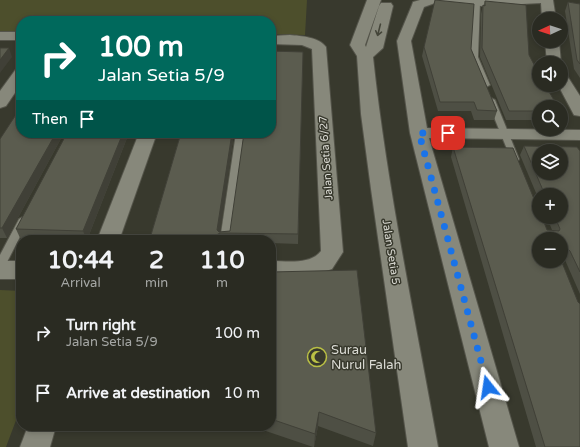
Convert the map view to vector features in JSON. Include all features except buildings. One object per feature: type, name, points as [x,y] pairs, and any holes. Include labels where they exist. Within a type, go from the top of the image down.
[{"type":"street","name":"Jalan Setia 5","points":[[374,0],[357,45],[365,56],[370,114],[380,189],[423,447]]},
{"type":"street","points":[[365,56],[375,48],[383,14],[389,0]]},
{"type":"street","points":[[432,0],[418,4],[404,41],[419,133],[504,447]]},
{"type":"street","points":[[438,0],[477,2],[537,0]]},
{"type":"street","points":[[547,0],[549,12]]},
{"type":"street","points":[[0,36],[16,36]]},
{"type":"street","name":"Jalan Setia 6/27","points":[[276,40],[302,40],[313,43],[319,47],[332,252],[324,263],[302,270],[276,270]]},
{"type":"street","points":[[0,104],[16,80]]},
{"type":"street","points":[[568,90],[580,111]]},
{"type":"street","points":[[419,133],[580,135]]},
{"type":"street","points":[[110,235],[146,138]]},
{"type":"street","points":[[0,270],[16,270]]},
{"type":"street","points":[[35,447],[40,431]]},
{"type":"lane","points":[[477,2],[474,57],[520,171]]},
{"type":"lane","points":[[226,235],[239,138]]},
{"type":"lane","points":[[0,265],[29,210]]},
{"type":"green space","points":[[0,0],[307,0],[305,35],[276,34],[276,16],[16,16],[16,31],[0,31]]},
{"type":"green space","points":[[0,290],[16,291],[16,420],[6,447],[0,447]]},
{"type":"place","name":"Surau Nurul Falah","points":[[317,357]]},
{"type":"route","points":[[448,133],[419,133],[488,387]]}]
